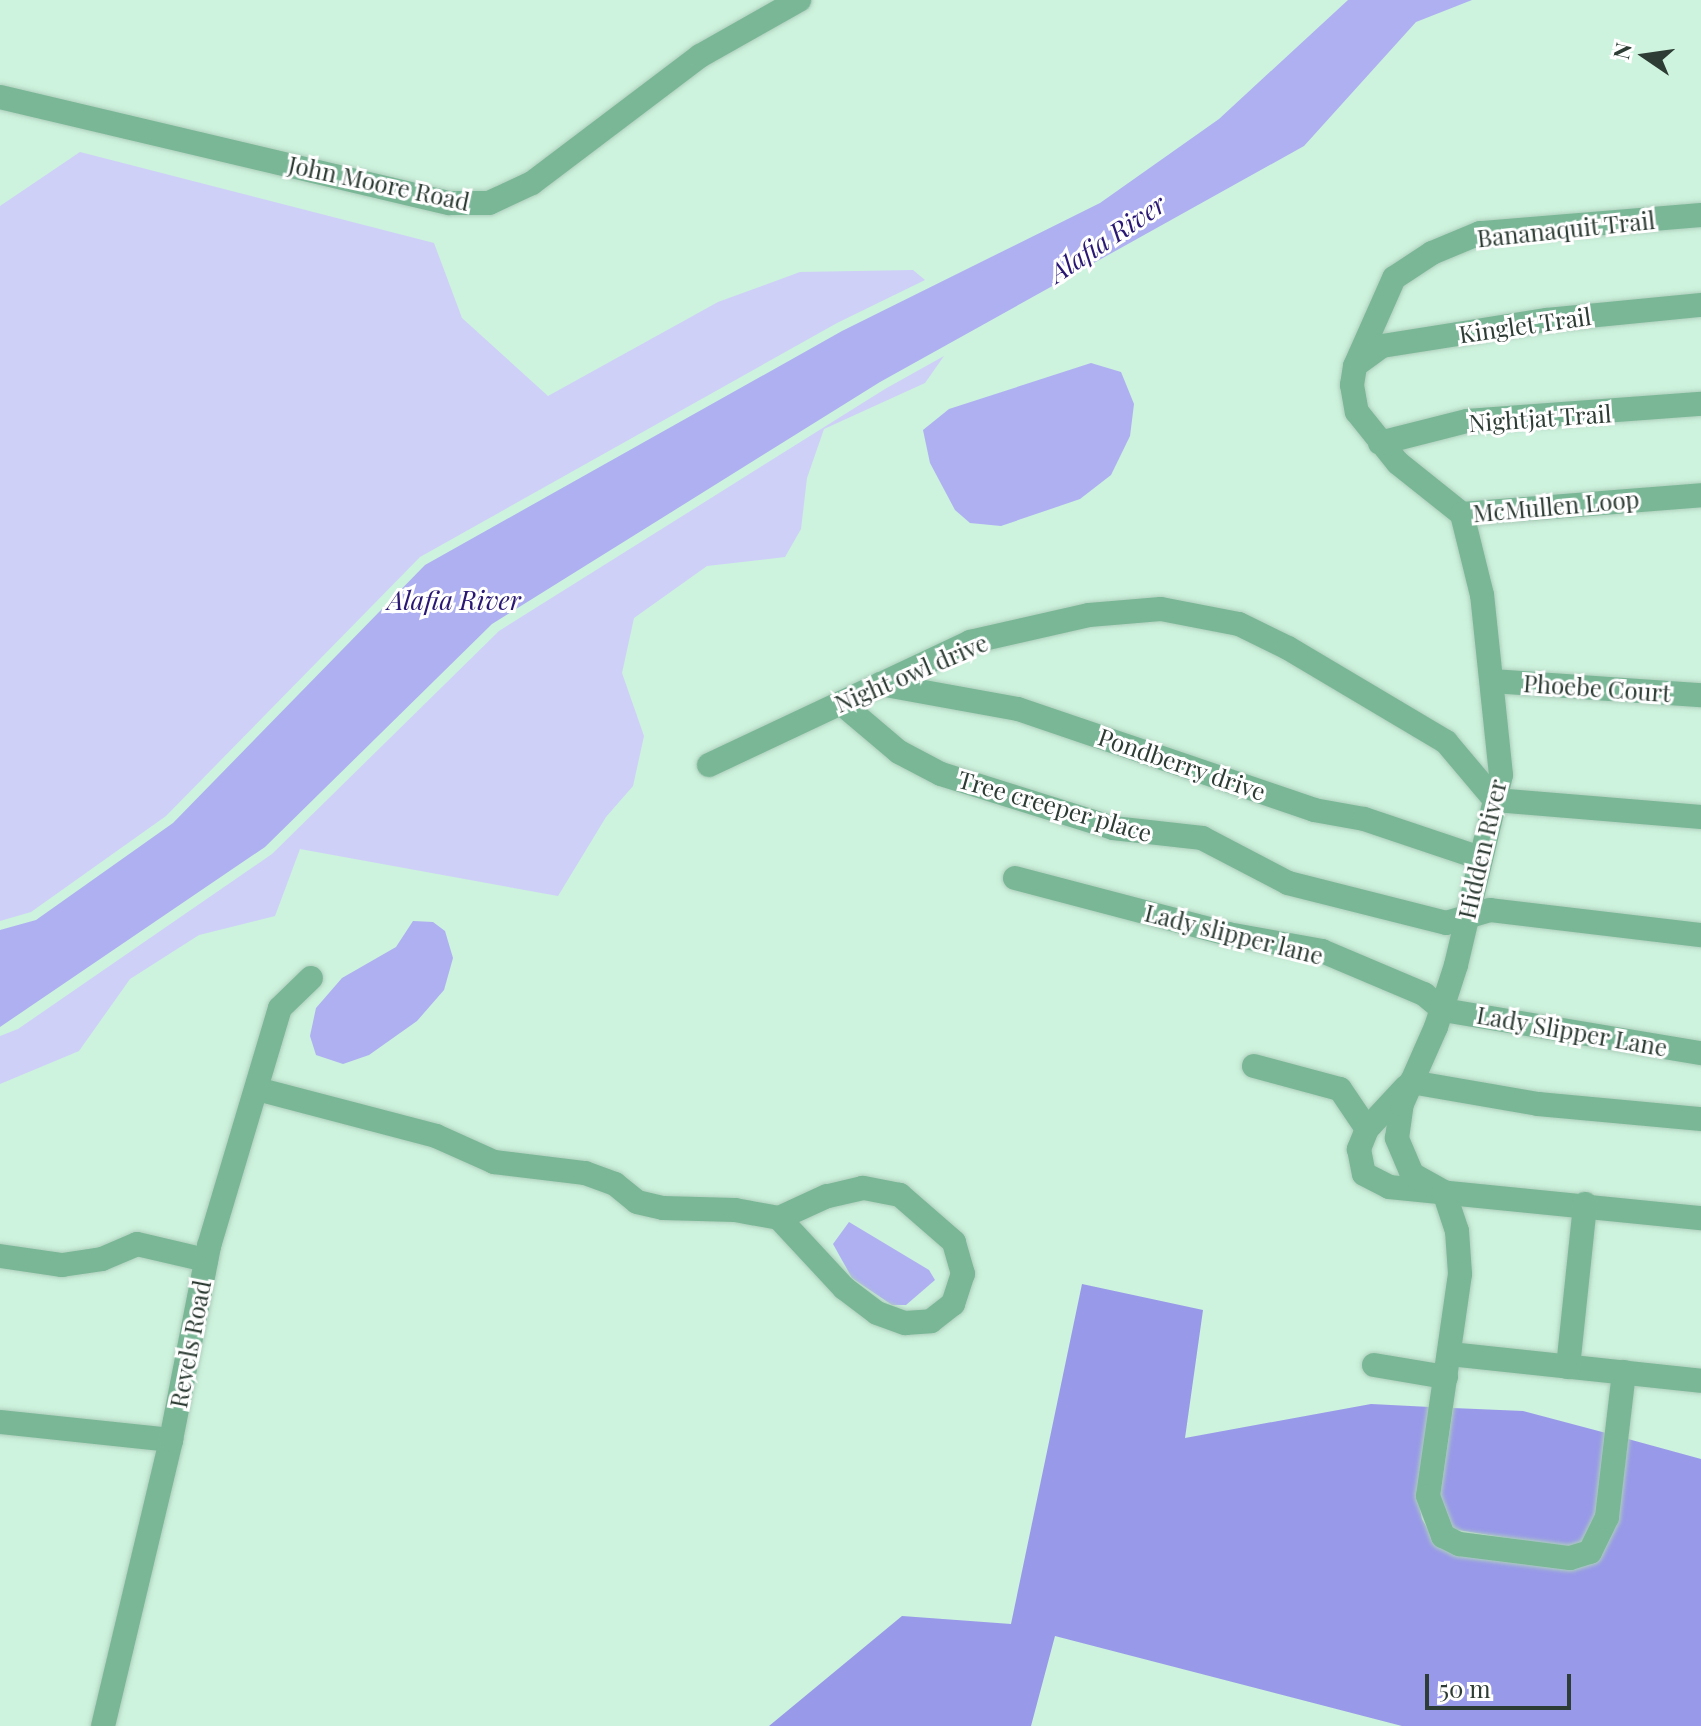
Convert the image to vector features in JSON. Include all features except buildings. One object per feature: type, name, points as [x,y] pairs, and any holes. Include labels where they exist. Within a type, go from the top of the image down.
[{"type":"street","name":"John Moore Road","points":[[0,97],[450,203],[489,203],[532,183],[700,56],[799,0]]},
{"type":"street","name":"Bananaquit Trail","points":[[1355,366],[1394,278],[1432,253],[1480,233],[1701,215]]},
{"type":"street","name":"Kinglet Trail","points":[[1355,366],[1382,346],[1547,320],[1701,305]]},
{"type":"street","name":"McMullen Loop","points":[[1355,366],[1357,412],[1380,443],[1462,514],[1701,495]]},
{"type":"street","name":"Nightjat Trail","points":[[1380,443],[1467,421],[1701,404]]},
{"type":"street","name":"Hidden River","points":[[1444,1192],[1412,1174],[1399,1152],[1398,1122],[1411,1082],[1443,1010],[1501,775],[1482,595],[1462,514]]},
{"type":"street","name":"Night owl drive","points":[[709,765],[970,642],[1089,615],[1161,609],[1239,624],[1446,742],[1495,800]]},
{"type":"street","name":"Phoebe Court","points":[[1493,681],[1701,695]]},
{"type":"street","name":"Pondberry drive","points":[[880,684],[1018,709],[1314,810],[1364,819],[1480,858]]},
{"type":"street","name":"Tree creeper place","points":[[841,703],[899,752],[941,774],[1113,828],[1202,838],[1288,883],[1446,923],[1467,915]]},
{"type":"street","points":[[1495,800],[1701,817]]},
{"type":"street","name":"Lady slipper lane","points":[[1015,878],[1228,934],[1322,951],[1424,994],[1443,1010]]},
{"type":"street","points":[[1467,915],[1490,910],[1701,935]]},
{"type":"street","name":"Revels Road","points":[[103,1726],[171,1440],[206,1260],[280,1008],[311,978]]},
{"type":"street","name":"Lady Slipper Lane","points":[[1443,1010],[1701,1053]]},
{"type":"street","points":[[1254,1066],[1340,1089],[1367,1129]]},
{"type":"street","name":"Hidden River","points":[[1411,1082],[1367,1129],[1359,1149],[1364,1174],[1389,1187],[1585,1204],[1701,1218]]},
{"type":"street","points":[[1411,1082],[1538,1104],[1701,1119]]},
{"type":"street","points":[[257,1089],[436,1136],[494,1162],[585,1173],[615,1184],[637,1202],[663,1208],[735,1210],[779,1218],[827,1196],[863,1188],[900,1195],[954,1242],[963,1274],[953,1304],[931,1321],[905,1323],[877,1313],[844,1288],[779,1218]]},
{"type":"street","points":[[1444,1192],[1457,1231],[1460,1274],[1428,1496],[1443,1536],[1459,1544],[1570,1558],[1590,1552],[1607,1517],[1624,1372]]},
{"type":"street","points":[[1568,1367],[1585,1204]]},
{"type":"street","points":[[0,1256],[62,1265],[102,1259],[137,1244],[206,1260]]},
{"type":"street","points":[[1374,1365],[1568,1367],[1701,1381]]},
{"type":"street","points":[[0,1422],[171,1440]]},
{"type":"shaded area","points":[[80,152],[434,243],[462,318],[548,396],[718,302],[800,272],[913,270],[925,280],[837,323],[420,557],[166,816],[31,912],[0,921],[0,206]]},
{"type":"shaded area","points":[[944,356],[925,383],[824,429],[807,478],[801,529],[785,557],[707,566],[634,618],[622,673],[644,736],[633,786],[606,817],[558,896],[300,849],[275,916],[199,935],[130,979],[79,1051],[0,1084],[0,1036],[18,1029],[272,854],[499,631],[885,389]]},
{"type":"shaded area","points":[[1082,1284],[1203,1310],[1185,1438],[1371,1404],[1430,1407],[1417,1494],[1422,1519],[1434,1540],[1600,1557],[1618,1518],[1628,1439],[1701,1459],[1701,1726],[1402,1726],[1055,1636],[1031,1726],[769,1726],[902,1616],[1011,1624]]},
{"type":"shaded area","points":[[1453,1408],[1523,1411],[1606,1433],[1596,1514],[1582,1543],[1569,1548],[1451,1529],[1440,1496]]},
{"type":"water","name":"Alafia River","points":[[1348,0],[1472,0],[1416,22],[1304,146],[880,382],[492,624],[265,847],[0,1027],[0,930],[36,920],[173,823],[425,565],[842,331],[1100,203],[1219,119]]},
{"type":"water","points":[[1091,363],[1121,372],[1134,404],[1130,436],[1111,475],[1080,499],[1001,526],[970,523],[955,510],[930,463],[923,430],[949,409]]},
{"type":"water","points":[[413,921],[433,922],[445,931],[453,958],[444,990],[417,1021],[369,1055],[343,1064],[316,1055],[310,1036],[316,1008],[342,978],[396,947]]},
{"type":"water","points":[[849,1222],[929,1270],[935,1280],[906,1305],[892,1305],[852,1278],[833,1244]]}]
